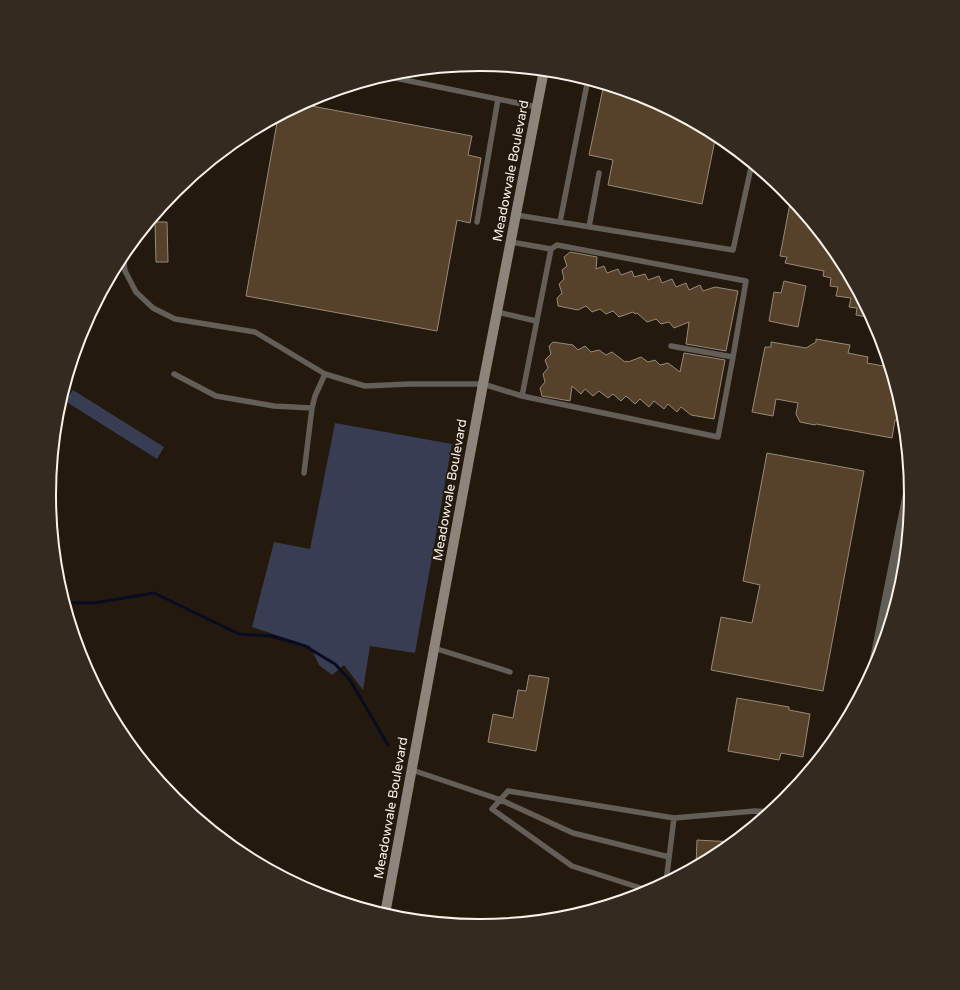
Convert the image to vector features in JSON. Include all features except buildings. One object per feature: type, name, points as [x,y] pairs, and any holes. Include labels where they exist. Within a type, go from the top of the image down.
[{"type":"main road","name":"Meadowvale Boulevard","points":[[386,909],[483,384],[543,76]]},
{"type":"street","points":[[884,621],[903,520]]},
{"type":"lane","points":[[399,79],[537,107]]},
{"type":"lane","points":[[560,222],[587,84]]},
{"type":"lane","points":[[477,222],[498,99]]},
{"type":"lane","points":[[516,215],[733,250],[751,169]]},
{"type":"lane","points":[[589,227],[599,173]]},
{"type":"lane","points":[[124,264],[125,271],[136,292],[153,308],[175,319],[256,332],[325,374],[365,386],[410,384],[483,384],[522,396],[718,437],[746,281],[557,245],[551,249],[511,242]]},
{"type":"lane","points":[[522,396],[551,249]]},
{"type":"lane","points":[[497,312],[536,321]]},
{"type":"lane","points":[[671,346],[733,358]]},
{"type":"lane","points":[[174,374],[216,396],[274,406],[312,408]]},
{"type":"lane","points":[[304,473],[312,408],[325,374]]},
{"type":"lane","points":[[434,648],[510,672]]},
{"type":"lane","points":[[412,770],[501,800],[573,833],[669,857]]},
{"type":"lane","points":[[640,888],[572,866],[492,809],[508,791],[674,818],[763,812]]},
{"type":"lane","points":[[667,876],[674,818]]},
{"type":"shaded area","points":[[73,390],[164,447],[157,459],[66,402]]},
{"type":"shaded area","points":[[335,423],[452,444],[415,653],[370,646],[363,690],[344,665],[332,675],[319,665],[310,646],[252,627],[274,542],[310,549]]},
{"type":"waterway","points":[[70,603],[94,603],[154,593],[239,634],[271,636],[305,646],[335,664],[350,680],[388,745]]}]
